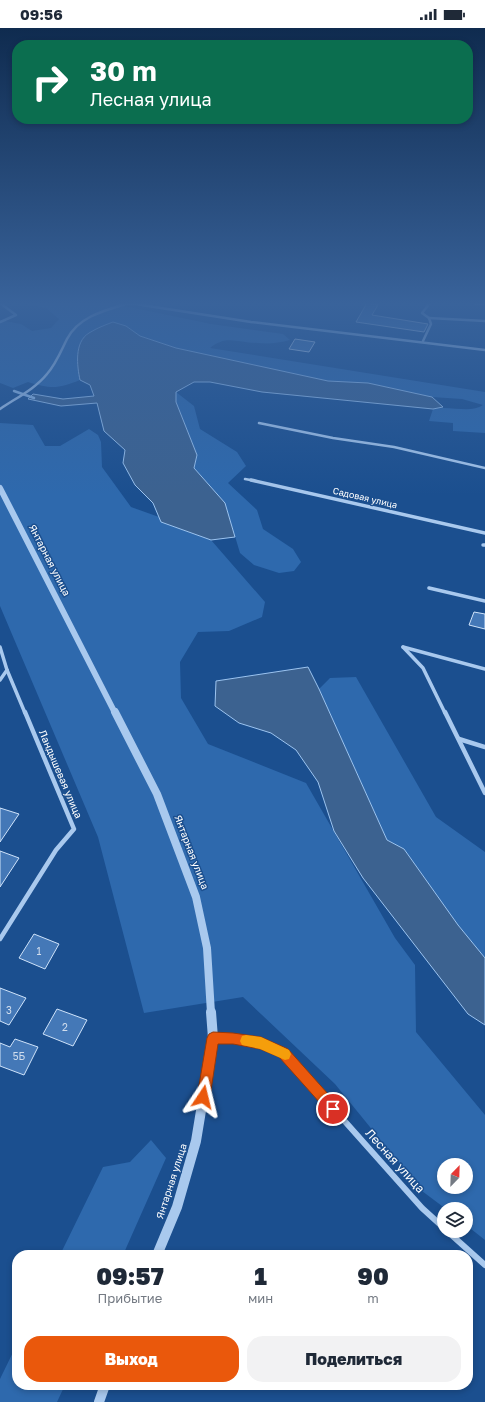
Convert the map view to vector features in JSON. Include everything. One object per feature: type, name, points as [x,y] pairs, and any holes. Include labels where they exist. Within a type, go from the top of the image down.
[{"type":"street","points":[[0,409],[30,389],[53,367]]},
{"type":"street","points":[[259,423],[333,438],[394,447],[485,468]]},
{"type":"street","name":"Садовая улица","points":[[245,479],[484,533],[485,526]]},
{"type":"street","name":"Янтарная улица","points":[[0,488],[157,794],[196,896],[208,948],[213,1038],[196,1141],[177,1207],[159,1250]]},
{"type":"street","points":[[429,588],[485,601]]},
{"type":"street","name":"Ландышевая улица","points":[[0,647],[8,670],[74,829],[56,850],[0,938]]},
{"type":"street","points":[[485,669],[403,647],[423,668],[485,794]]},
{"type":"street","points":[[0,680],[8,670]]},
{"type":"street","points":[[459,739],[485,747]]},
{"type":"street","name":"Лесная улица","points":[[213,1038],[233,1038],[261,1043],[284,1053],[422,1208],[437,1222]]},
{"type":"street","points":[[455,1238],[468,1250]]},
{"type":"street","points":[[473,1254],[485,1265]]},
{"type":"street","points":[[99,1402],[103,1390]]},
{"type":"shaded area","points":[[0,367],[77,367],[80,380],[54,387],[28,382],[13,388],[0,383]]},
{"type":"shaded area","points":[[264,367],[330,367],[485,392],[485,433],[453,431],[453,423],[429,421],[433,409],[472,409],[483,405],[462,399],[432,397],[368,383],[328,381]]},
{"type":"shaded area","points":[[264,367],[328,381],[368,383],[432,397],[443,407],[433,409],[262,392],[210,382],[194,382],[176,392],[176,402],[197,455],[194,468],[225,503],[235,537],[211,540],[161,522],[153,503],[135,485],[123,463],[125,450],[104,431],[97,403],[61,406],[28,399],[33,394],[63,399],[94,396],[90,385],[80,380],[78,368]]},
{"type":"shaded area","points":[[176,392],[194,406],[200,429],[237,452],[246,466],[228,483],[257,510],[263,529],[293,549],[301,562],[294,571],[279,573],[254,565],[240,553],[225,503],[194,468],[197,455],[176,402]]},
{"type":"shaded area","points":[[0,423],[33,425],[45,446],[60,446],[89,429],[98,435],[101,442],[102,467],[131,507],[159,517],[161,522],[211,540],[265,602],[262,617],[229,631],[198,632],[180,662],[181,698],[208,744],[306,783],[395,938],[415,965],[416,1032],[485,1115],[485,1240],[473,1231],[473,1202],[437,1202],[422,1191],[335,1084],[243,997],[144,1013],[98,837],[0,606]]},
{"type":"shaded area","points":[[308,667],[387,840],[404,849],[458,925],[485,958],[485,1025],[468,1014],[363,878],[334,831],[318,782],[296,750],[271,733],[239,723],[215,706],[216,681]]},
{"type":"shaded area","points":[[356,677],[436,817],[485,852],[485,958],[458,925],[404,849],[387,840],[319,689],[330,678]]},
{"type":"shaded area","points":[[151,1140],[166,1158],[125,1250],[62,1250],[103,1167],[130,1162]]},
{"type":"shaded area","points":[[12,1354],[12,1390],[63,1390],[57,1402],[0,1402],[0,1379]]},
{"type":"building","points":[[474,612],[485,614],[485,629],[469,625]]},
{"type":"building","points":[[0,808],[19,814],[0,842]]},
{"type":"building","points":[[0,851],[19,858],[0,887]]},
{"type":"building","points":[[34,934],[59,944],[45,969],[19,958]]},
{"type":"building","points":[[0,988],[26,998],[9,1025],[0,1021]]},
{"type":"building","points":[[57,1009],[87,1020],[73,1046],[43,1034]]},
{"type":"building","points":[[15,1039],[38,1047],[24,1075],[0,1066],[0,1043],[10,1047]]},
{"type":"waterway","points":[[14,391],[34,398]]},
{"type":"slow traffic","points":[[246,1041],[261,1043],[285,1054]]},
{"type":"route","points":[[203,1097],[213,1038],[233,1038],[261,1043],[284,1053],[333,1109]]}]
